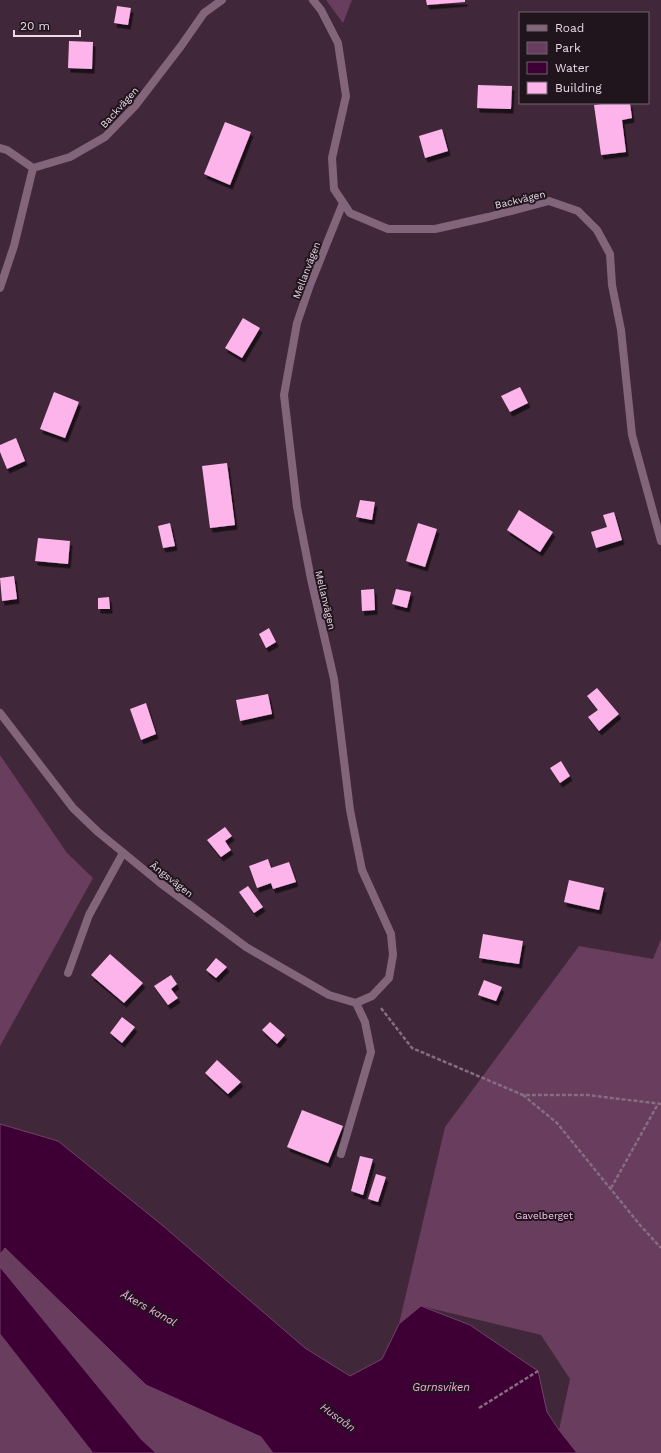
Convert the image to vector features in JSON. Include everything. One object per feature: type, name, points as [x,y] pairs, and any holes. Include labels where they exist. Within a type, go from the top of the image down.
[{"type":"street","name":"Backvägen","points":[[33,168],[70,157],[105,137],[135,106],[204,13],[222,0]]},
{"type":"street","name":"Backvägen","points":[[313,0],[321,10],[338,43],[346,96],[332,158],[334,189],[350,213],[388,229],[435,229],[549,201],[578,211],[597,230],[610,254],[612,285],[621,330],[632,435],[661,541]]},
{"type":"street","points":[[0,148],[7,150],[33,168],[14,246],[0,288]]},
{"type":"street","name":"Mellanvägen","points":[[343,203],[310,285],[297,323],[284,394],[297,506],[311,579],[334,679],[350,810],[362,870],[391,934],[393,955],[389,978],[372,996]]},
{"type":"street","name":"Ängsvägen","points":[[0,713],[73,808],[123,853],[246,947],[329,995],[356,1003]]},
{"type":"street","points":[[68,973],[89,915],[123,853]]},
{"type":"street","points":[[341,1154],[371,1052],[365,1022],[356,1003],[372,996]]},
{"type":"path","points":[[372,996],[412,1048],[522,1095],[557,1123],[640,1225],[661,1248]]},
{"type":"path","points":[[522,1095],[588,1095],[660,1104],[611,1188]]},
{"type":"path","points":[[479,1408],[538,1370]]},
{"type":"green space","points":[[326,0],[352,0],[343,23]]},
{"type":"green space","points":[[0,755],[67,853],[93,878],[0,1046]]},
{"type":"green space","name":"Gavelberget","points":[[661,939],[661,1453],[577,1453],[559,1430],[570,1379],[541,1335],[421,1306],[399,1324],[445,1127],[579,946],[653,959]]},
{"type":"green space","points":[[5,1248],[146,1385],[261,1437],[273,1453],[156,1453],[141,1439],[0,1267],[0,1254]]},
{"type":"green space","points":[[0,1334],[93,1453],[0,1453]]},
{"type":"water","name":"Garnsviken","points":[[0,1124],[58,1141],[162,1225],[305,1348],[350,1376],[382,1359],[399,1324],[421,1306],[470,1325],[538,1371],[547,1412],[577,1453],[273,1453],[261,1437],[146,1385],[5,1248],[0,1254]]},
{"type":"water","points":[[0,1267],[141,1439],[156,1453],[93,1453],[0,1334]]},
{"type":"building","points":[[426,0],[465,0],[465,2],[427,5]]},
{"type":"building","points":[[117,6],[131,8],[128,25],[114,23]]},
{"type":"building","points":[[69,41],[93,42],[92,69],[68,68]]},
{"type":"building","points":[[478,85],[512,86],[511,109],[477,108]]},
{"type":"building","points":[[630,104],[632,118],[622,120],[626,152],[601,155],[594,105]]},
{"type":"building","points":[[225,122],[251,132],[230,185],[204,174]]},
{"type":"building","points":[[442,129],[448,151],[425,158],[419,136]]},
{"type":"building","points":[[243,318],[260,328],[242,358],[225,348]]},
{"type":"building","points":[[520,387],[528,403],[510,412],[501,396]]},
{"type":"building","points":[[54,392],[79,402],[65,438],[40,429]]},
{"type":"building","points":[[16,438],[25,461],[7,469],[0,452],[0,445]]},
{"type":"building","points":[[227,463],[235,525],[210,528],[202,466]]},
{"type":"building","points":[[360,500],[375,502],[372,520],[356,517]]},
{"type":"building","points":[[519,510],[553,532],[540,552],[507,530]]},
{"type":"building","points":[[614,512],[622,540],[596,548],[591,532],[607,527],[603,515]]},
{"type":"building","points":[[170,523],[175,546],[163,548],[158,526]]},
{"type":"building","points":[[418,523],[437,529],[425,567],[406,561]]},
{"type":"building","points":[[38,538],[70,541],[68,564],[35,561]]},
{"type":"building","points":[[14,576],[17,599],[2,601],[0,578]]},
{"type":"building","points":[[374,589],[375,610],[362,611],[361,590]]},
{"type":"building","points":[[396,589],[411,592],[407,608],[392,604]]},
{"type":"building","points":[[109,597],[110,609],[98,609],[98,598]]},
{"type":"building","points":[[269,628],[276,642],[266,648],[259,634]]},
{"type":"building","points":[[597,688],[619,714],[599,731],[588,717],[598,710],[587,696]]},
{"type":"building","points":[[268,694],[272,714],[240,721],[236,700]]},
{"type":"building","points":[[146,703],[156,734],[141,740],[130,709]]},
{"type":"building","points":[[561,761],[570,776],[560,783],[550,768]]},
{"type":"building","points":[[225,827],[232,836],[225,841],[231,850],[221,857],[207,840]]},
{"type":"building","points":[[268,859],[271,868],[289,862],[296,882],[273,889],[271,883],[257,888],[249,866]]},
{"type":"building","points":[[569,880],[604,888],[599,910],[564,902]]},
{"type":"building","points":[[248,886],[263,907],[254,913],[239,892]]},
{"type":"building","points":[[483,934],[523,941],[519,964],[479,958]]},
{"type":"building","points":[[110,954],[143,983],[124,1003],[91,975]]},
{"type":"building","points":[[216,958],[227,967],[216,978],[206,970]]},
{"type":"building","points":[[171,975],[177,984],[171,989],[178,998],[168,1005],[154,986]]},
{"type":"building","points":[[484,980],[502,987],[496,1001],[478,995]]},
{"type":"building","points":[[122,1017],[135,1027],[122,1043],[110,1033]]},
{"type":"building","points":[[270,1022],[285,1035],[277,1044],[262,1030]]},
{"type":"building","points":[[217,1060],[241,1082],[228,1094],[205,1073]]},
{"type":"building","points":[[302,1110],[343,1126],[328,1163],[287,1147]]},
{"type":"building","points":[[360,1156],[373,1159],[363,1195],[351,1191]]},
{"type":"building","points":[[376,1174],[386,1177],[378,1202],[368,1199]]},
{"type":"water label","name":"Åkers kanal","points":[[149,1308]]},
{"type":"water label","name":"Husaån","points":[[338,1417]]}]
